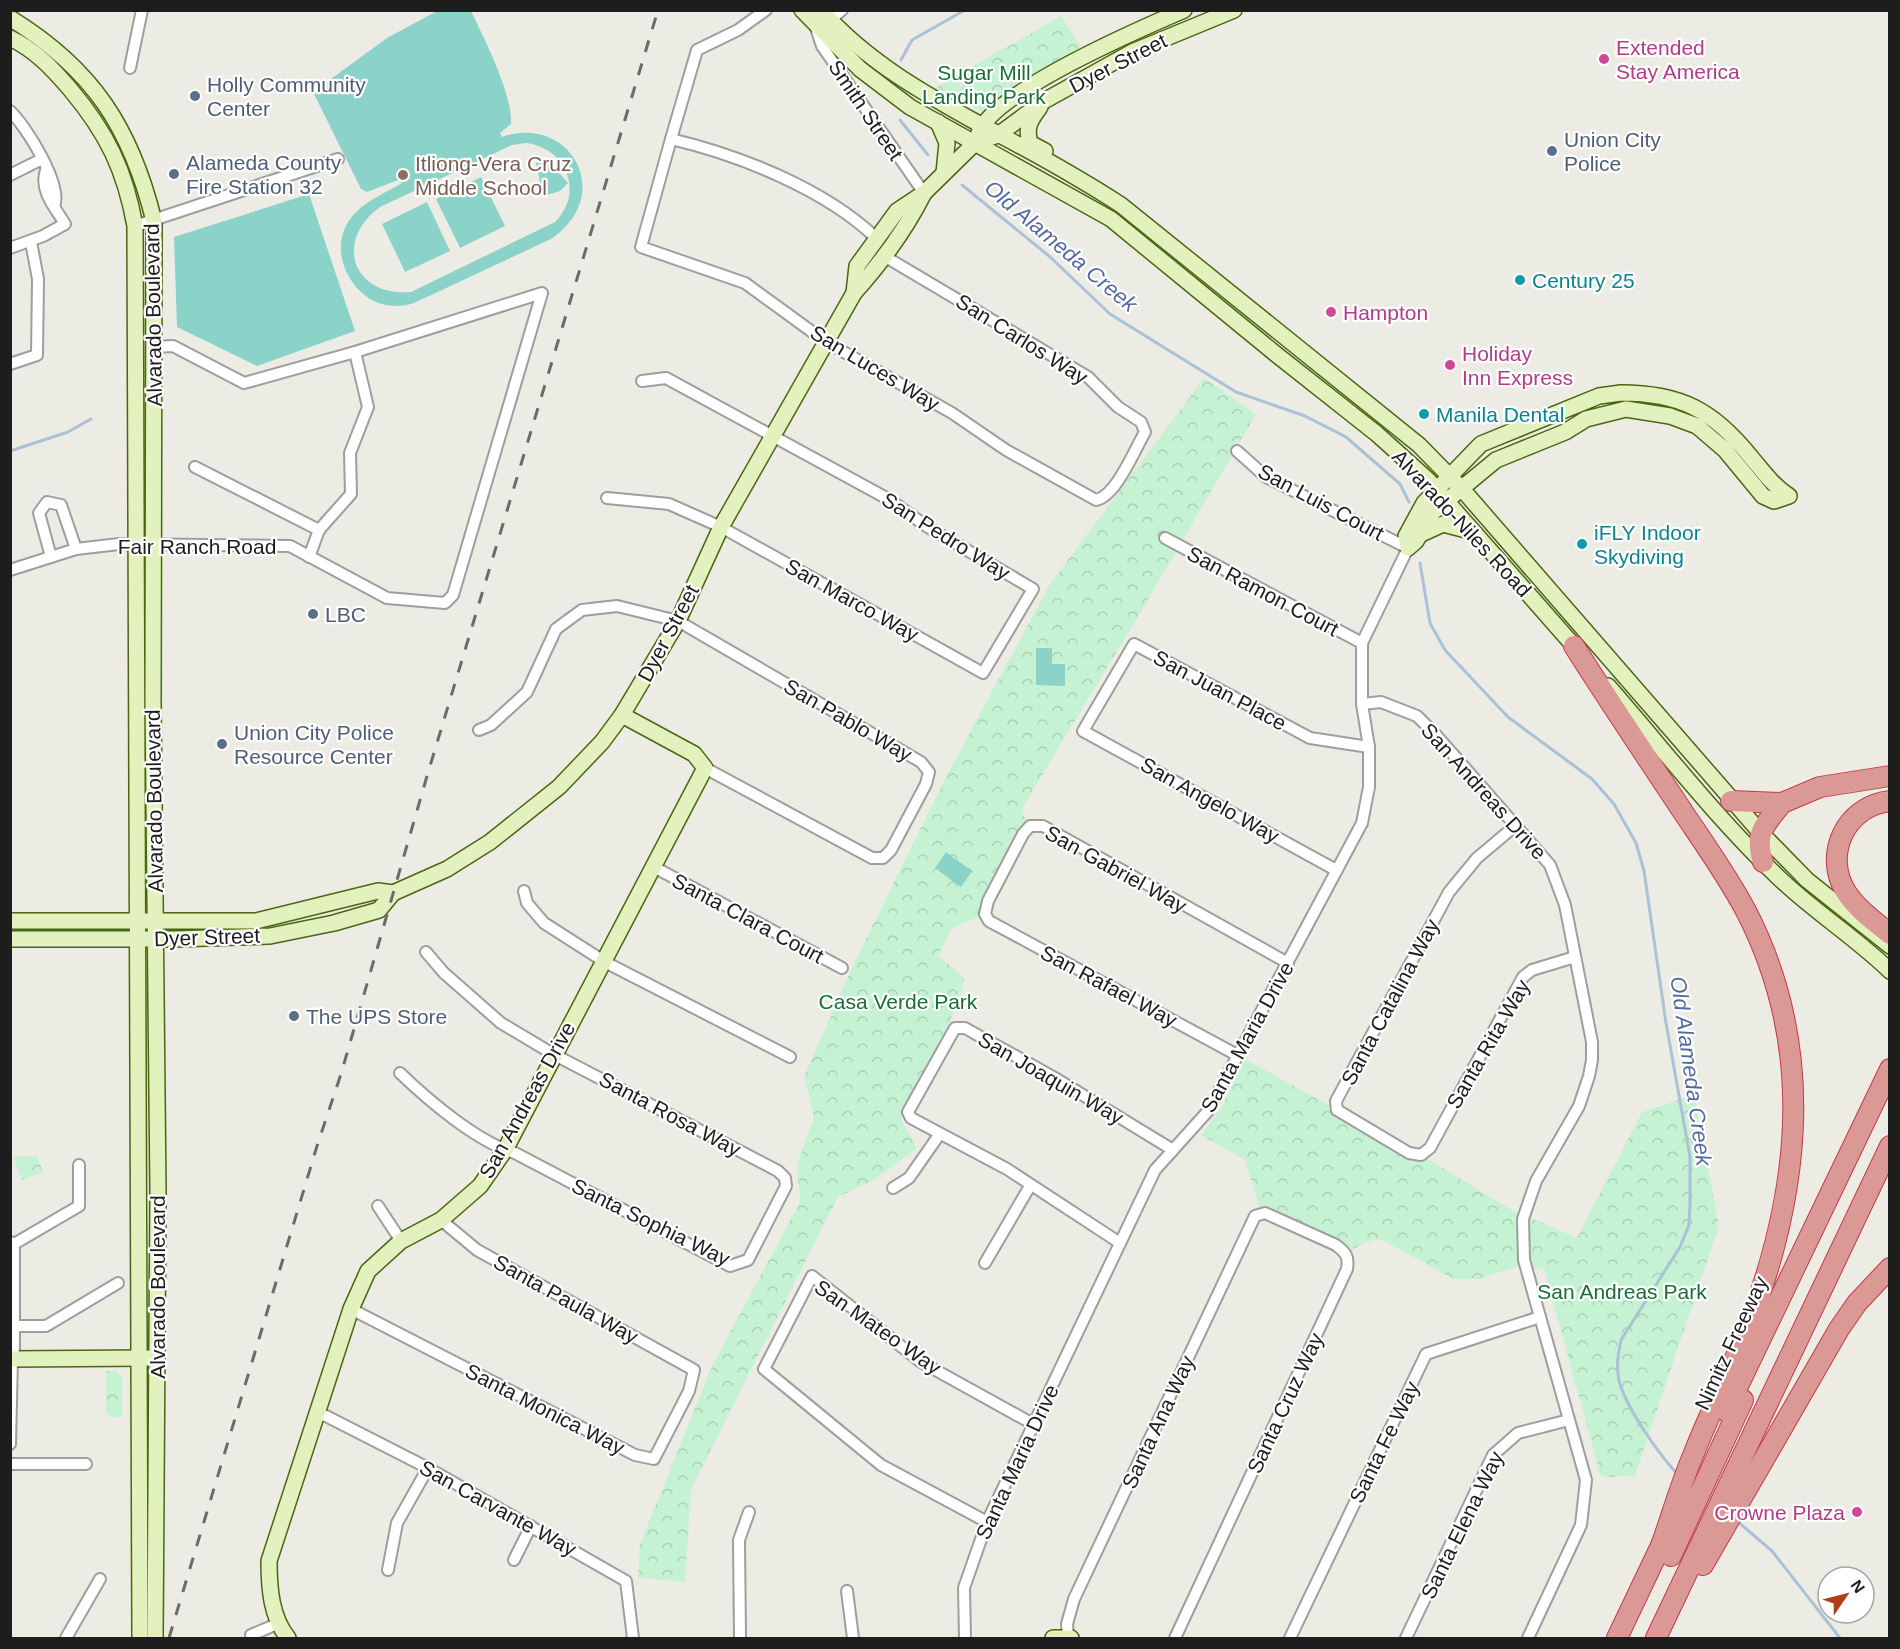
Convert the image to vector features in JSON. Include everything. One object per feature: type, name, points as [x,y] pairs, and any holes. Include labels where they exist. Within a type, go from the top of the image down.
[{"type":"highway","points":[[1574,646],[1722,870],[1745,909],[1771,970],[1791,1060],[1794,1107],[1792,1153],[1780,1226],[1751,1320],[1702,1460]]},
{"type":"highway","points":[[1731,801],[1782,803],[1820,787],[1890,776]]},
{"type":"highway","points":[[1889,941],[1849,896],[1840,880],[1836,857],[1842,835],[1854,817],[1872,805],[1890,801]]},
{"type":"highway","points":[[1763,862],[1758,845],[1760,832],[1782,803]]},
{"type":"highway","name":"Nimitz Freeway","points":[[1617,1638],[1666,1551],[1702,1460],[1890,1069]]},
{"type":"highway","points":[[1656,1638],[1679,1591],[1694,1568],[1738,1485],[1890,1146]]},
{"type":"highway","points":[[1738,1485],[1857,1303],[1890,1268]]},
{"type":"highway","points":[[1630,1638],[1666,1551]]},
{"type":"main road","name":"Smith Street","points":[[802,10],[822,17],[871,58],[927,95],[982,125]]},
{"type":"main road","name":"Dyer Street","points":[[976,142],[982,125],[1047,77],[1111,42],[1184,10]]},
{"type":"main road","name":"Dyer Street","points":[[854,293],[857,266],[897,211],[924,193],[976,142],[998,135],[1044,101],[1132,52],[1233,10]]},
{"type":"main road","name":"Smith Street","points":[[822,17],[860,69],[910,107],[976,142]]},
{"type":"main road","name":"Alvarado Boulevard","points":[[10,18],[62,54],[106,103],[134,154],[154,221],[157,1359],[155,1638]]},
{"type":"main road","name":"Alvarado Boulevard","points":[[10,38],[26,46],[51,67],[90,114],[109,143],[120,168],[135,226],[140,1638]]},
{"type":"main road","points":[[1044,101],[1028,127],[1030,143],[1073,168],[1085,182]]},
{"type":"main road","points":[[938,122],[947,143],[944,173]]},
{"type":"main road","name":"Alvarado-Niles Road","points":[[982,125],[1085,182],[1121,205],[1419,445],[1462,489],[1760,832],[1808,880],[1889,941]]},
{"type":"main road","name":"Alvarado-Niles Road","points":[[976,142],[1111,219],[1276,356],[1413,464],[1763,862],[1795,893],[1884,966]]},
{"type":"main road","name":"Dyer Street","points":[[10,939],[270,936],[334,924],[379,910],[393,893],[447,869],[490,842],[531,811],[596,749],[622,715],[678,621],[721,527],[854,293],[911,219],[924,193]]},
{"type":"main road","name":"Santa Maria Drive","points":[[1408,548],[1406,536],[1424,503],[1442,496],[1462,489],[1496,460],[1565,432],[1586,420],[1626,409],[1670,416],[1697,426],[1725,450],[1763,496],[1774,501],[1789,496],[1775,486],[1738,441],[1713,418],[1683,401],[1644,393],[1599,396],[1481,444],[1450,477],[1442,496],[1433,512],[1408,548]]},
{"type":"main road","points":[[1419,535],[1443,524],[1472,532]]},
{"type":"main road","points":[[622,715],[694,754],[705,768]]},
{"type":"main road","name":"San Andreas Drive","points":[[288,1638],[277,1624],[269,1581],[269,1561],[315,1414],[351,1309],[368,1271],[401,1241],[441,1220],[480,1186],[505,1150],[553,1054],[605,962],[705,768]]},
{"type":"main road","name":"Dyer Street","points":[[13,923],[256,921],[378,891],[393,893]]},
{"type":"main road","points":[[11,1359],[157,1359]]},
{"type":"street","points":[[130,68],[142,10]]},
{"type":"street","points":[[766,10],[738,30],[697,50],[671,139],[743,162],[813,192],[876,238]]},
{"type":"street","points":[[822,17],[842,10]]},
{"type":"street","name":"Smith Street","points":[[822,17],[822,46],[924,193]]},
{"type":"street","points":[[10,111],[24,124],[51,176],[56,198],[54,206],[65,224],[31,242],[10,248]]},
{"type":"street","name":"San Luces Way","points":[[671,139],[641,247],[745,283],[826,342],[952,413],[1016,456],[1096,500],[1105,498]]},
{"type":"street","points":[[135,226],[338,159]]},
{"type":"street","points":[[10,176],[44,164]]},
{"type":"street","points":[[10,364],[37,355],[38,279],[31,242]]},
{"type":"street","name":"San Carlos Way","points":[[884,256],[1088,377],[1119,407],[1141,422],[1145,432],[1113,489],[1105,498]]},
{"type":"street","name":"Fair Ranch Road","points":[[10,570],[76,549],[135,544],[290,546],[387,598],[445,603],[453,595],[542,293],[356,352]]},
{"type":"street","points":[[154,347],[173,346],[244,383],[356,352],[368,406],[350,453],[351,494],[319,530],[309,557]]},
{"type":"street","points":[[642,381],[666,378],[773,436]]},
{"type":"street","name":"San Pedro Way","points":[[773,436],[890,500],[926,526],[1033,589],[983,673]]},
{"type":"street","name":"San Luis Court","points":[[1237,452],[1266,477],[1408,548]]},
{"type":"street","points":[[195,467],[319,530]]},
{"type":"street","name":"San Marco Way","points":[[607,498],[669,504],[721,527],[983,673]]},
{"type":"street","points":[[51,557],[39,513],[47,502],[61,505],[76,549]]},
{"type":"street","name":"San Ramon Court","points":[[1165,538],[1362,644]]},
{"type":"street","name":"Santa Maria Drive","points":[[965,1638],[964,1588],[987,1522],[1155,1170],[1208,1112],[1362,823],[1369,787],[1369,747],[1362,704],[1362,644],[1408,548]]},
{"type":"street","points":[[479,730],[491,725],[527,692],[556,629],[582,610],[617,606],[678,621]]},
{"type":"street","name":"San Pablo Way","points":[[678,621],[921,762],[929,772],[926,784],[891,850],[883,858],[872,858],[705,768]]},
{"type":"street","name":"San Juan Place","points":[[1083,731],[1134,644],[1310,738],[1369,747]]},
{"type":"street","name":"San Andreas Drive","points":[[1362,704],[1380,702],[1417,716],[1437,735],[1550,865],[1565,906],[1592,1042],[1592,1060],[1579,1106],[1536,1181],[1523,1218],[1524,1260],[1586,1479],[1584,1509],[1576,1538],[1528,1638]]},
{"type":"street","name":"San Angelo Way","points":[[1083,731],[1336,870]]},
{"type":"street","name":"San Gabriel Way","points":[[985,914],[988,901],[1023,834],[1030,826],[1042,826],[1287,963]]},
{"type":"street","name":"Santa Catalina Way","points":[[1421,1155],[1409,1153],[1344,1116],[1337,1110],[1336,1101],[1449,892],[1477,858],[1515,826]]},
{"type":"street","name":"Santa Clara Court","points":[[654,867],[842,968]]},
{"type":"street","points":[[524,891],[527,903],[544,923],[605,962],[790,1057]]},
{"type":"street","name":"San Rafael Way","points":[[985,914],[989,921],[1237,1055]]},
{"type":"street","name":"Santa Rosa Way","points":[[426,952],[444,973],[501,1023],[553,1054],[758,1160],[778,1171],[784,1178]]},
{"type":"street","name":"Santa Rita Way","points":[[1421,1155],[1430,1148],[1523,977],[1532,970],[1575,957]]},
{"type":"street","name":"San Joaquin Way","points":[[939,1135],[911,1118],[908,1112],[956,1028],[965,1028],[1056,1078],[1173,1150]]},
{"type":"street","name":"Santa Sophia Way","points":[[400,1073],[457,1121],[505,1150],[730,1266],[748,1260],[786,1186],[784,1178]]},
{"type":"street","points":[[893,1188],[909,1178],[939,1135],[1007,1169],[1120,1244]]},
{"type":"street","points":[[10,1444],[13,1325],[12,1243],[79,1206],[80,1165]]},
{"type":"street","points":[[985,1263],[1030,1186]]},
{"type":"street","points":[[378,1206],[401,1241]]},
{"type":"street","name":"Santa Ana Way","points":[[1064,1638],[1074,1599],[1255,1216],[1261,1214]]},
{"type":"street","name":"Santa Cruz Way","points":[[1175,1638],[1347,1269],[1346,1253],[1336,1245],[1261,1214]]},
{"type":"street","name":"Santa Paula Way","points":[[441,1220],[477,1250],[694,1370]]},
{"type":"street","name":"San Mateo Way","points":[[987,1522],[881,1465],[764,1369],[812,1276],[921,1362],[1033,1424]]},
{"type":"street","points":[[13,1325],[46,1326],[118,1283]]},
{"type":"street","name":"Santa Monica Way","points":[[351,1309],[635,1455],[654,1459],[689,1391],[694,1370]]},
{"type":"street","name":"Santa Fe Way","points":[[1290,1638],[1426,1354],[1540,1317]]},
{"type":"street","name":"San Carvante Way","points":[[315,1414],[326,1416],[428,1468],[626,1581],[633,1638]]},
{"type":"street","name":"Santa Elena Way","points":[[1406,1638],[1493,1455],[1518,1433],[1569,1420]]},
{"type":"street","points":[[10,1464],[86,1464]]},
{"type":"street","points":[[388,1570],[397,1523],[428,1468]]},
{"type":"street","points":[[740,1638],[739,1540],[749,1512]]},
{"type":"street","points":[[514,1560],[531,1526]]},
{"type":"street","points":[[66,1638],[100,1579]]},
{"type":"street","points":[[848,1591],[853,1638]]},
{"type":"street","points":[[251,1635],[277,1624]]},
{"type":"green space","name":"Sugar Mill Landing Park","points":[[1061,16],[1081,46],[982,112],[933,89]]},
{"type":"green space","name":"Casa Verde Park","points":[[1204,378],[1256,414],[1145,605],[1024,805],[1022,813],[1030,826],[985,914],[952,928],[938,956],[964,977],[960,1000],[901,1120],[917,1148],[874,1180],[838,1197],[691,1489],[685,1582],[638,1578],[640,1544],[712,1366],[800,1202],[797,1165],[814,1117],[804,1076],[857,957],[948,773],[1050,584]]},
{"type":"green space","name":"San Andreas Park","points":[[1245,1059],[1421,1155],[1510,1209],[1577,1238],[1642,1112],[1694,1095],[1719,1226],[1635,1476],[1601,1477],[1544,1269],[1516,1267],[1480,1279],[1454,1279],[1380,1239],[1366,1242],[1346,1253],[1261,1214],[1245,1160],[1201,1135],[1221,1108]]},
{"type":"green space","points":[[13,1156],[37,1156],[43,1172],[22,1180]]},
{"type":"green space","points":[[106,1371],[116,1371],[122,1377],[122,1417],[109,1417],[109,1413],[106,1413]]},
{"type":"shaded area","points":[[439,10],[471,11],[497,67],[507,98],[511,124],[500,133],[502,137],[526,133],[547,136],[564,147],[576,162],[582,181],[581,201],[571,221],[551,239],[414,303],[397,306],[374,301],[354,285],[347,274],[341,249],[342,236],[352,216],[372,200],[402,183],[398,180],[367,192],[361,189],[313,92],[387,38]],"holes":[[[526,143],[552,153],[561,162],[570,185],[569,198],[555,222],[411,292],[391,291],[375,286],[363,276],[356,264],[354,250],[357,235],[365,221],[380,207],[512,145]]]},
{"type":"shaded area","points":[[547,159],[568,183],[560,191],[543,196],[536,163]]},
{"type":"shaded area","points":[[481,177],[505,226],[460,248],[436,199]]},
{"type":"shaded area","points":[[309,194],[355,331],[257,366],[177,327],[174,237]]},
{"type":"shaded area","points":[[427,202],[450,251],[405,272],[382,224]]},
{"type":"shaded area","points":[[1036,648],[1052,648],[1052,664],[1065,664],[1065,686],[1036,685]]},
{"type":"shaded area","points":[[946,852],[972,871],[961,887],[935,868]]},
{"type":"waterway","name":"Old Alameda Creek","points":[[901,60],[912,40],[965,10]]},
{"type":"waterway","name":"Old Alameda Creek","points":[[900,120],[928,155]]},
{"type":"waterway","name":"Old Alameda Creek","points":[[962,185],[1049,256],[1110,314],[1236,392],[1305,416],[1346,437],[1400,484],[1409,502]]},
{"type":"waterway","points":[[10,451],[68,432],[91,419]]},
{"type":"waterway","name":"Old Alameda Creek","points":[[1420,563],[1430,623],[1445,650],[1508,717],[1592,779],[1614,804],[1636,843],[1644,871],[1666,1023],[1690,1157],[1689,1225],[1680,1247],[1621,1340],[1618,1371],[1623,1392],[1636,1417],[1661,1455],[1678,1475]]},
{"type":"waterway","name":"Old Alameda Creek","points":[[1737,1521],[1772,1551],[1840,1638]]},
{"type":"railway","points":[[169,1638],[317,1146],[341,1074],[427,776],[658,10]]},
{"type":"place","name":"Extended Stay America","points":[[1604,59]]},
{"type":"place","name":"Holly Community Center","points":[[195,96]]},
{"type":"place","name":"Union City Police","points":[[1552,151]]},
{"type":"place","name":"Alameda County Fire Station 32","points":[[174,174]]},
{"type":"place","name":"Itliong-Vera Cruz Middle School","points":[[403,175]]},
{"type":"place","name":"Century 25","points":[[1520,280]]},
{"type":"place","name":"Hampton","points":[[1331,312]]},
{"type":"place","name":"Holiday Inn Express","points":[[1450,365]]},
{"type":"place","name":"Manila Dental","points":[[1424,414]]},
{"type":"place","name":"iFLY Indoor Skydiving","points":[[1582,544]]},
{"type":"place","name":"LBC","points":[[313,614]]},
{"type":"place","name":"Union City Police Resource Center","points":[[222,744]]},
{"type":"place","name":"The UPS Store","points":[[294,1016]]},
{"type":"place","name":"Crowne Plaza","points":[[1857,1512]]}]
